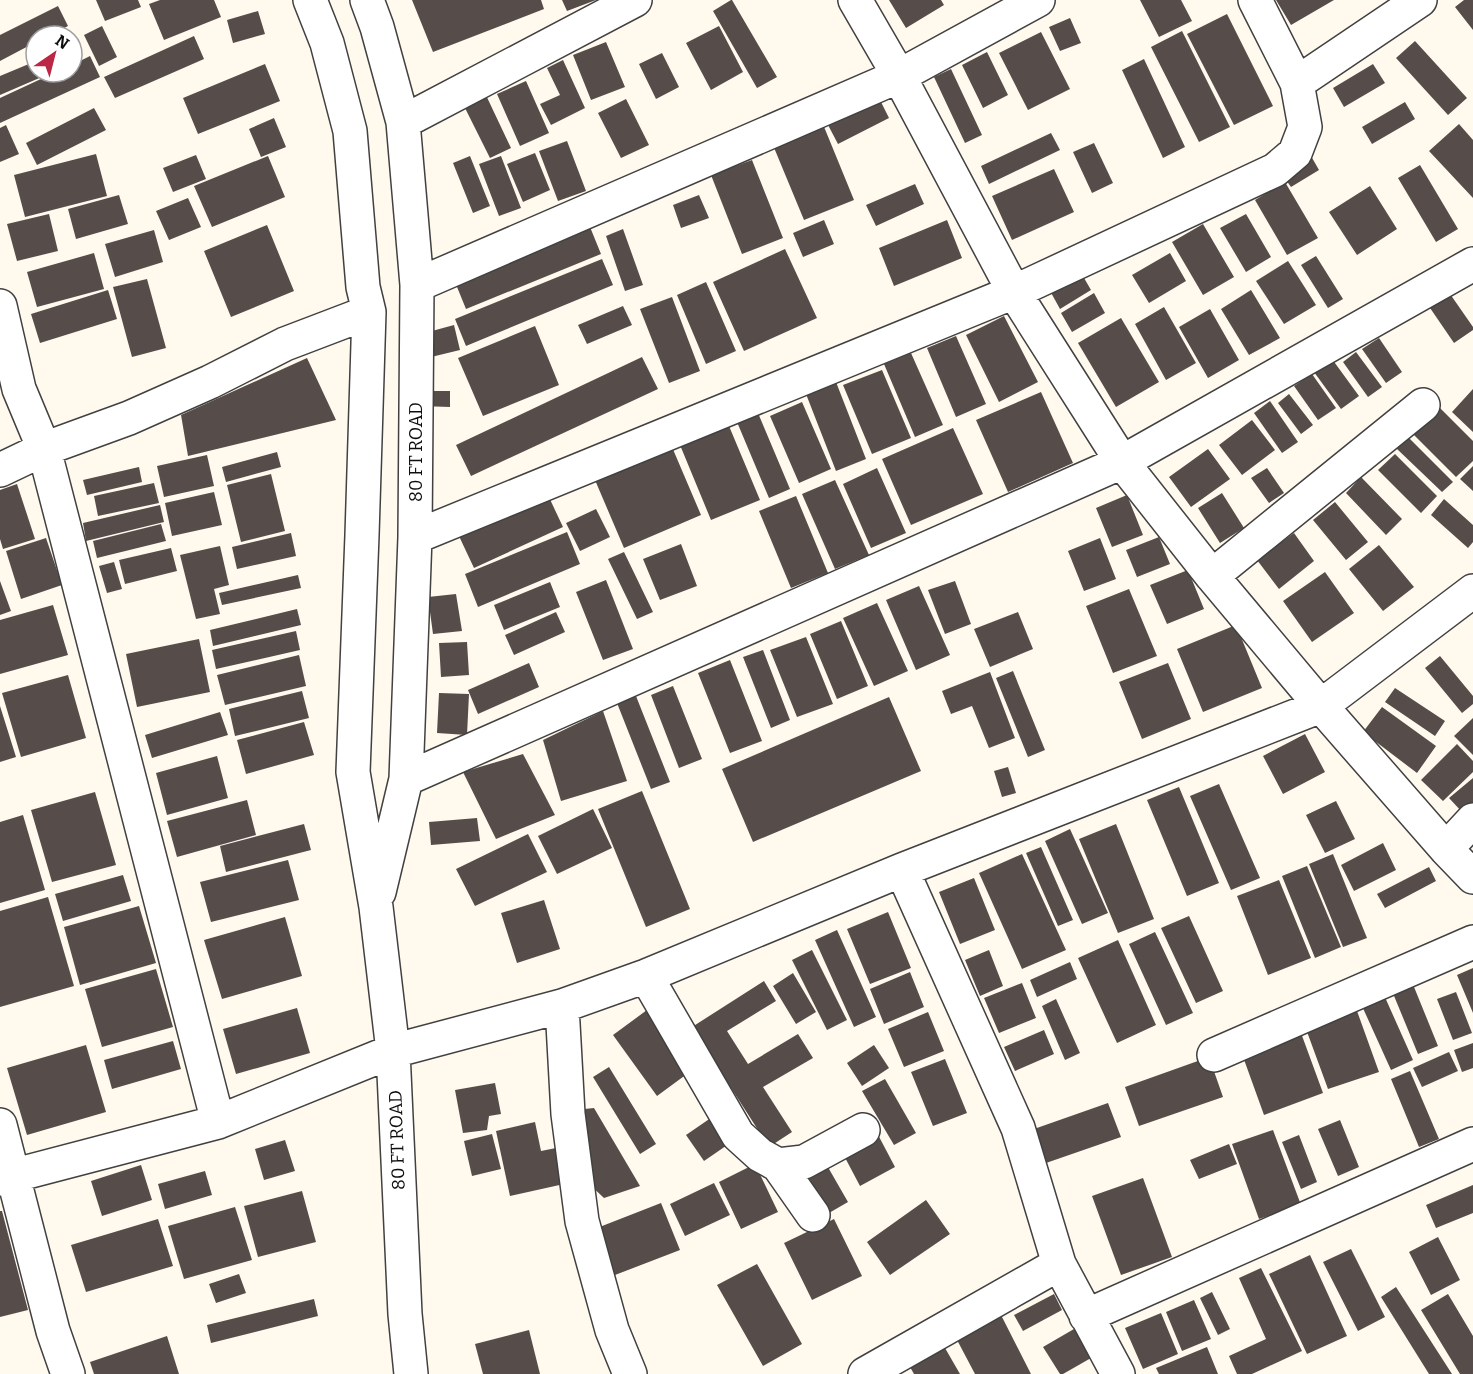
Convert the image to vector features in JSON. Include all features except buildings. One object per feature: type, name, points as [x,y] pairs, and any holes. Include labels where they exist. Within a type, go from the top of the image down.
[{"type":"street","name":"80 FT ROAD","points":[[310,0],[327,43],[350,131],[363,287],[369,312],[352,772],[376,907],[393,1051],[405,1314],[411,1374]]},
{"type":"street","name":"80 FT ROAD","points":[[367,0],[377,27],[403,122],[417,285],[416,537],[406,780],[376,907]]},
{"type":"street","points":[[403,122],[634,0]]},
{"type":"street","points":[[855,0],[899,76],[1014,292],[1122,462],[1212,576],[1321,706],[1473,877]]},
{"type":"street","points":[[417,285],[899,76],[1037,0]]},
{"type":"street","points":[[416,537],[1014,292],[1275,170],[1295,153],[1305,128],[1298,83],[1255,0]]},
{"type":"street","points":[[1298,83],[1420,0]]},
{"type":"street","points":[[406,780],[1122,462],[1473,264]]},
{"type":"street","points":[[0,306],[19,389],[44,449],[218,1122]]},
{"type":"street","points":[[0,470],[44,449],[129,418],[210,382],[285,344],[369,312]]},
{"type":"street","points":[[1212,576],[1423,405]]},
{"type":"street","points":[[6,1177],[218,1122],[393,1051],[562,1006],[646,976],[902,870],[1321,706],[1473,591]]},
{"type":"street","points":[[1446,849],[1473,820]]},
{"type":"street","points":[[902,870],[1018,1128],[1059,1264],[1118,1374]]},
{"type":"street","points":[[1214,1055],[1473,942]]},
{"type":"street","points":[[646,976],[738,1135],[760,1155],[778,1165],[813,1215]]},
{"type":"street","points":[[562,1006],[568,1114],[582,1221],[612,1330],[630,1374]]},
{"type":"street","points":[[0,1125],[6,1177],[68,1374]]},
{"type":"street","points":[[778,1165],[804,1162],[862,1130]]},
{"type":"street","points":[[1086,1316],[1473,1144]]},
{"type":"street","points":[[865,1374],[1059,1264]]}]
